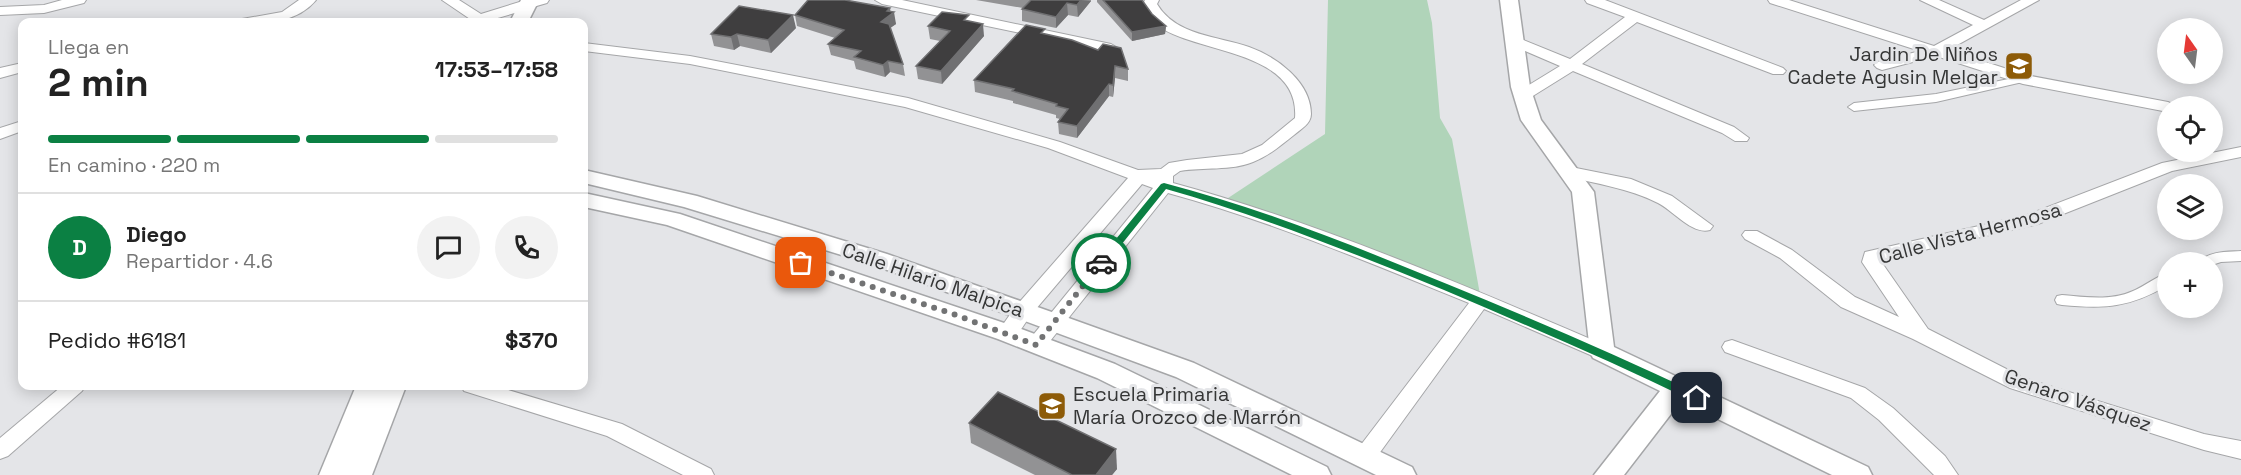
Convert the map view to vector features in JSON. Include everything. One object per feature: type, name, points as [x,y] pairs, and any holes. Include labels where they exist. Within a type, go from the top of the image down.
[{"type":"street","points":[[0,11],[44,9],[79,0]]},
{"type":"street","points":[[285,18],[309,0]]},
{"type":"street","points":[[450,0],[473,18]]},
{"type":"street","points":[[486,18],[537,0]]},
{"type":"street","points":[[522,18],[537,0]]},
{"type":"street","points":[[535,18],[537,0]]},
{"type":"street","points":[[882,0],[1111,48]]},
{"type":"street","points":[[1036,345],[1175,167],[1246,159],[1268,148],[1304,116],[1300,92],[1288,77],[1248,51],[1188,35],[1161,21],[1153,13],[1150,4],[1152,0]]},
{"type":"street","points":[[1509,0],[1522,96],[1538,133],[1571,172],[1583,192],[1602,352]]},
{"type":"street","points":[[1592,0],[1778,71]]},
{"type":"street","points":[[1775,0],[2023,79],[2157,105]]},
{"type":"street","points":[[1927,0],[1984,25]]},
{"type":"street","points":[[2006,0],[2027,3]]},
{"type":"street","points":[[1882,65],[1934,52],[2027,3]]},
{"type":"street","points":[[1522,96],[1554,78],[1634,17]]},
{"type":"street","points":[[1516,42],[1728,130],[1741,138]]},
{"type":"street","points":[[588,47],[690,60],[908,103],[1054,145],[1140,175],[1165,180],[1320,236],[1482,300],[1602,352],[1858,475]]},
{"type":"street","points":[[0,73],[18,69]]},
{"type":"street","points":[[1854,107],[1936,98],[2023,79]]},
{"type":"street","points":[[0,134],[18,127]]},
{"type":"street","name":"Calle Vista Hermosa","points":[[1920,334],[1871,262],[1871,256],[2032,219],[2168,167],[2197,159],[2241,152]]},
{"type":"street","points":[[1571,172],[1625,183],[1666,201],[1704,226]]},
{"type":"street","points":[[1007,333],[1023,311],[1140,175]]},
{"type":"street","name":"Calle Hilario Malpica","points":[[588,178],[688,201],[868,255],[1054,322],[1185,370],[1402,475]]},
{"type":"street","name":"Calle Hilario Malpica","points":[[588,201],[672,219],[1007,333],[1106,371],[1317,475]]},
{"type":"street","name":"Genaro Vásquez","points":[[1750,235],[1786,254],[1848,302],[1920,334],[2017,383],[2204,442],[2241,450]]},
{"type":"street","points":[[2223,257],[2241,256]]},
{"type":"street","points":[[2062,300],[2110,304],[2138,297],[2157,285]]},
{"type":"street","points":[[1365,456],[1482,300]]},
{"type":"street","points":[[1732,347],[1858,393],[1886,414],[1937,462],[1947,475]]},
{"type":"street","points":[[1608,475],[1676,389]]},
{"type":"street","points":[[2,447],[70,390]]},
{"type":"street","points":[[333,475],[367,390]]},
{"type":"street","points":[[358,475],[392,390]]},
{"type":"street","points":[[484,390],[614,430],[703,475]]},
{"type":"street","points":[[354,423],[381,418]]},
{"type":"green space","points":[[1328,0],[1427,0],[1432,23],[1440,118],[1452,139],[1481,300],[1222,202],[1325,134]]},
{"type":"building","points":[[808,0],[845,0],[890,8],[887,11],[894,12],[881,22],[889,24],[903,64],[888,61],[883,65],[854,57],[861,51],[828,44],[844,30],[795,15]]},
{"type":"building","points":[[1031,0],[1081,0],[1077,5],[1067,3],[1056,17],[1022,9]]},
{"type":"building","points":[[1103,0],[1142,0],[1152,14],[1166,26],[1132,32]]},
{"type":"building","points":[[739,6],[793,15],[768,40],[737,34],[731,37],[711,34]]},
{"type":"building","points":[[942,12],[969,15],[964,20],[983,24],[941,71],[916,66],[950,31],[928,26]]},
{"type":"building","points":[[1026,25],[1045,29],[1041,33],[1072,40],[1098,50],[1103,44],[1121,48],[1128,69],[1115,66],[1113,85],[1109,84],[1077,126],[1058,122],[1068,109],[1056,106],[1057,104],[1012,91],[1014,89],[974,80]]},
{"type":"building","points":[[998,392],[1116,449],[1096,475],[1072,475],[969,423]]},
{"type":"way so far","points":[[801,263],[953,314],[1036,345],[1101,263]]},
{"type":"place","name":"Jardin De Niños Cadete Agusin Melgar","points":[[2019,66]]},
{"type":"place","name":"Escuela Primaria María Orozco de Marrón","points":[[1052,406]]},
{"type":"route","points":[[1101,263],[1164,186],[1222,202],[1320,236],[1482,300],[1602,352],[1697,398]]}]
